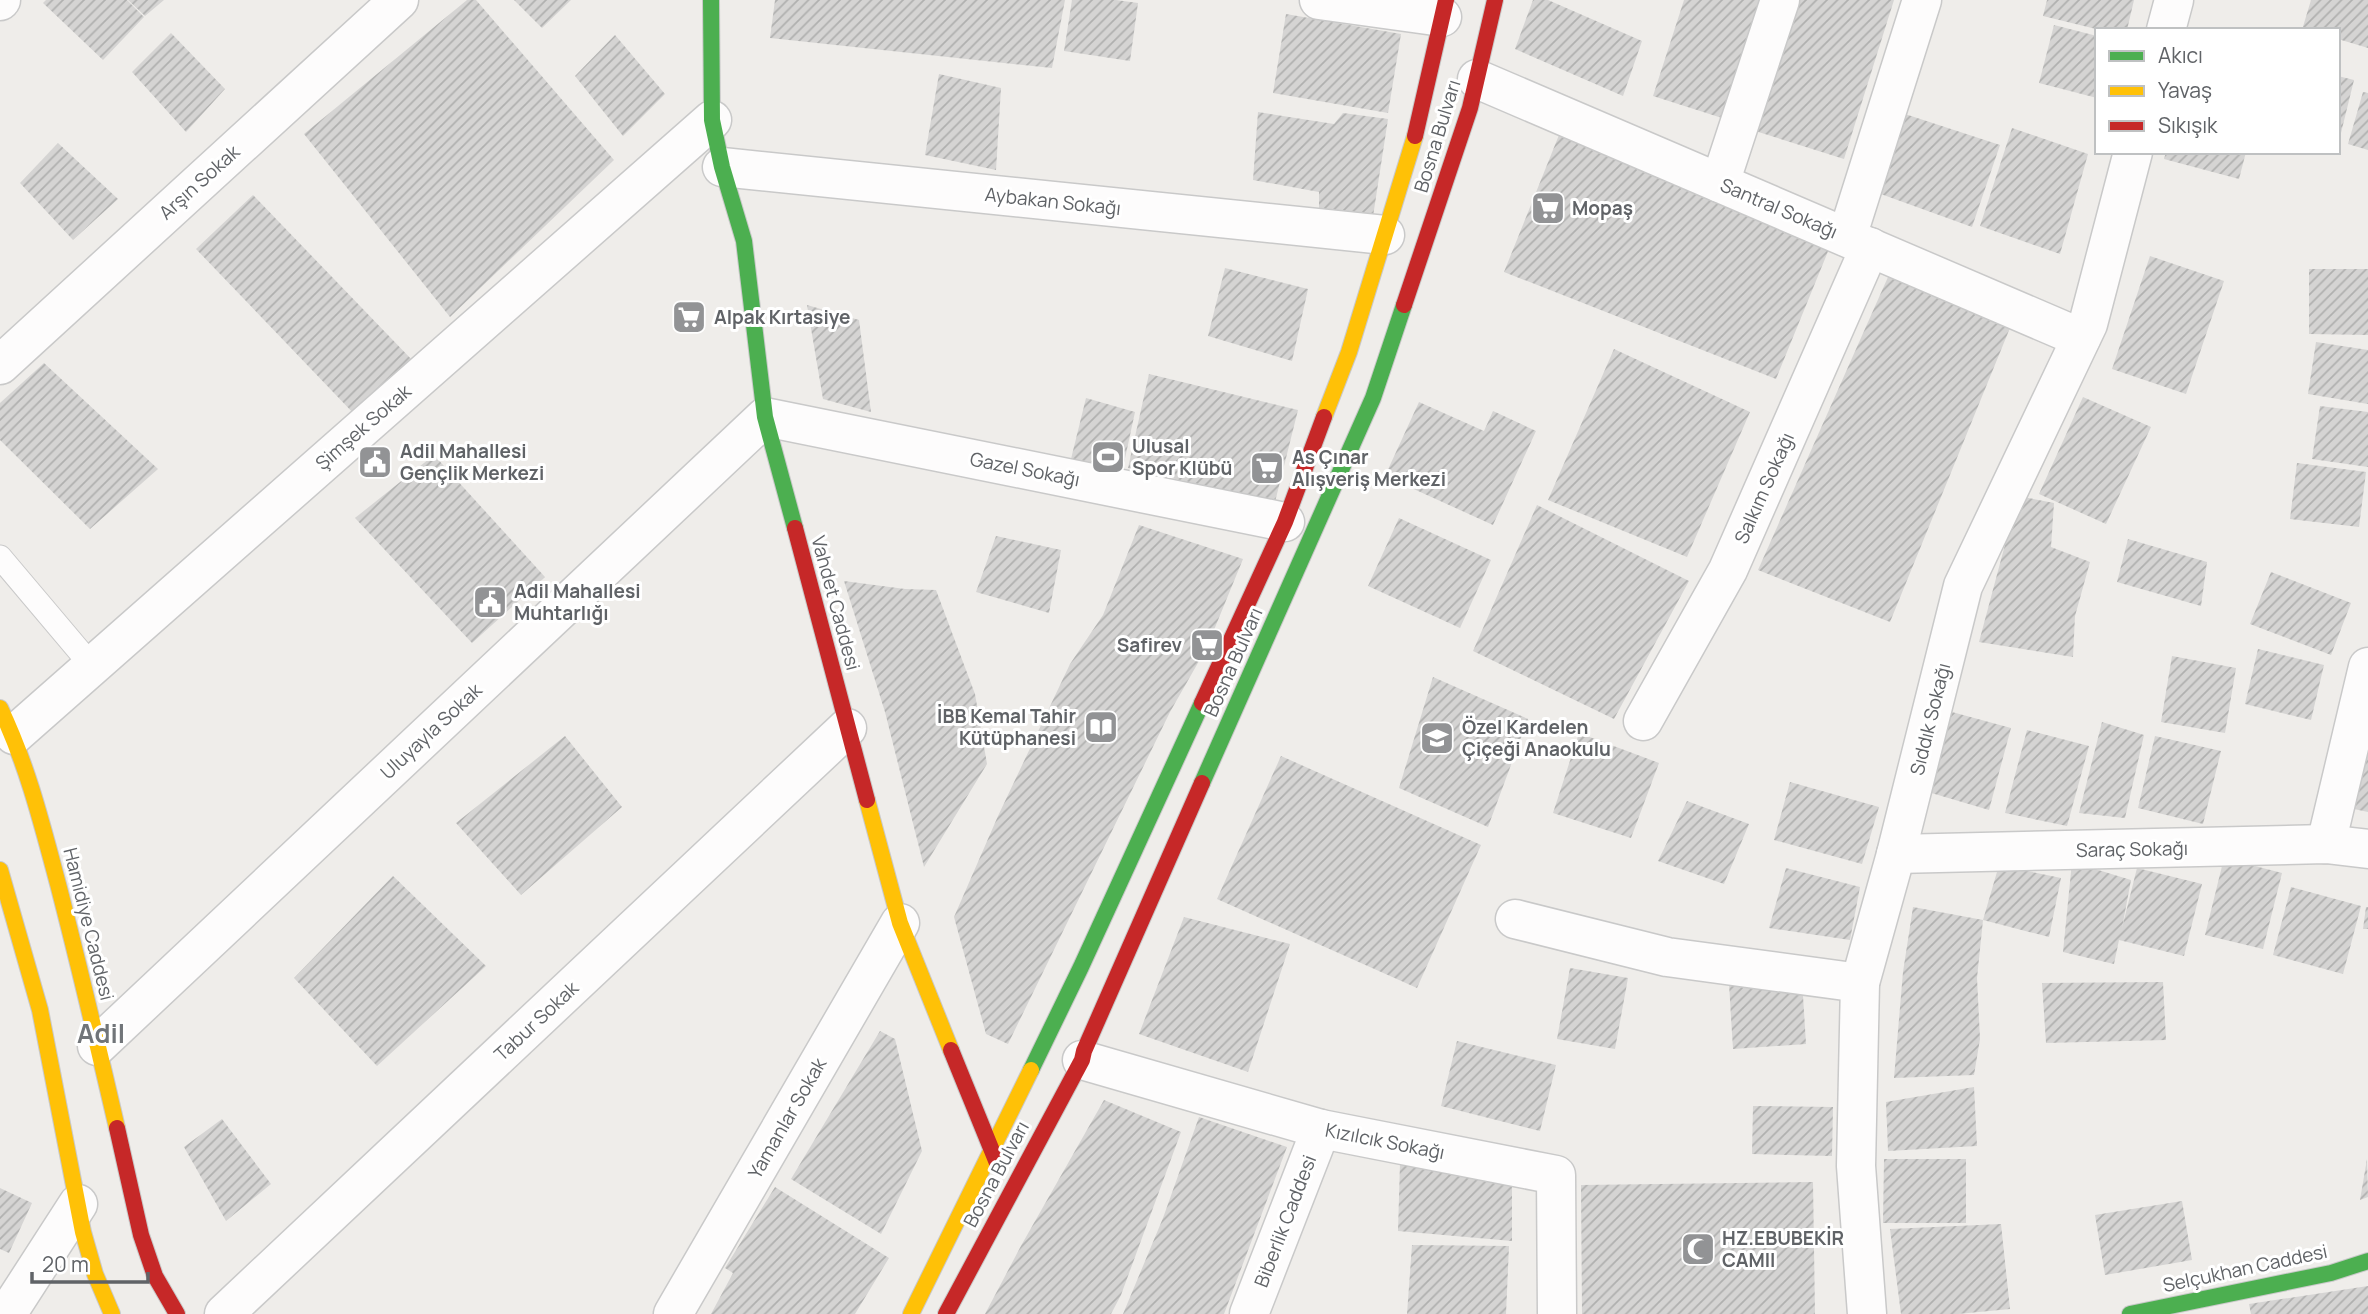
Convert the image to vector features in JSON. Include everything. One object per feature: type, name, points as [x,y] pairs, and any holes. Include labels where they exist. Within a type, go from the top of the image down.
[{"type":"main road","name":"Vahdet Caddesi","points":[[711,0],[712,120],[722,167],[744,241],[765,417],[900,923],[992,1149],[1007,1197]]},
{"type":"main road","name":"Bosna Bulvarı","points":[[946,1314],[1082,1060],[1095,1025],[1373,398],[1470,108],[1495,0]]},
{"type":"main road","name":"Bosna Bulvarı","points":[[911,1314],[1081,967],[1285,522],[1349,352],[1413,146],[1444,9]]},
{"type":"main road","name":"Hamidiye Caddesi","points":[[7,721],[27,768],[75,948],[91,1056],[141,1235],[155,1276],[177,1314]]},
{"type":"main road","points":[[3,894],[40,1010],[94,1274],[112,1314]]},
{"type":"main road","points":[[59,1109],[72,1088]]},
{"type":"main road","name":"Selçukhan Caddesi","points":[[2130,1314],[2331,1273],[2368,1261]]},
{"type":"street","name":"Arşın Sokak","points":[[0,365],[399,0]]},
{"type":"street","points":[[1318,0],[1444,9]]},
{"type":"street","points":[[1720,183],[1780,0]]},
{"type":"street","name":"Salkım Sokağı","points":[[1643,721],[1728,570],[1859,242],[1922,0]]},
{"type":"street","points":[[2167,28],[2174,0]]},
{"type":"street","name":"Santral Sokağı","points":[[1477,79],[2081,338]]},
{"type":"street","name":"Şimşek Sokak","points":[[7,721],[92,666],[712,120]]},
{"type":"street","name":"Sıddık Sokağı","points":[[1867,1314],[1856,1166],[1860,983],[1896,854],[1963,586],[2088,324],[2132,154]]},
{"type":"street","name":"Aybakan Sokağı","points":[[722,167],[1385,234]]},
{"type":"street","name":"Gazel Sokağı","points":[[765,417],[1285,522]]},
{"type":"street","name":"Uluyayla Sokak","points":[[91,1056],[765,417]]},
{"type":"street","points":[[2326,844],[2368,667]]},
{"type":"street","name":"Tabur Sokak","points":[[224,1314],[847,728]]},
{"type":"street","name":"Saraç Sokağı","points":[[1896,854],[2326,844],[2368,849]]},
{"type":"street","points":[[1515,919],[1667,957],[1860,983]]},
{"type":"street","name":"Yamanlar Sokak","points":[[673,1314],[900,923]]},
{"type":"street","name":"Kızılcık Sokağı","points":[[1082,1060],[1321,1129],[1556,1175],[1557,1314]]},
{"type":"street","name":"Biberlik Caddesi","points":[[1249,1314],[1321,1129]]},
{"type":"street","points":[[7,1314],[78,1204]]},
{"type":"lane","points":[[0,557],[92,666]]},
{"type":"building","points":[[46,0],[127,0],[144,17],[103,60],[43,3]]},
{"type":"building","points":[[128,0],[164,0],[145,16]]},
{"type":"building","points":[[467,0],[476,0],[614,160],[450,317],[304,134]]},
{"type":"building","points":[[514,0],[571,0],[542,28]]},
{"type":"building","points":[[775,0],[1065,0],[1052,68],[770,38]]},
{"type":"building","points":[[1072,0],[1138,3],[1130,61],[1064,51]]},
{"type":"building","points":[[1533,0],[1548,0],[1642,41],[1623,96],[1515,49]]},
{"type":"building","points":[[1684,0],[1762,0],[1722,118],[1653,96]]},
{"type":"building","points":[[1792,0],[1894,0],[1844,159],[1752,130]]},
{"type":"building","points":[[2047,0],[2134,0],[2127,28],[2095,29],[2043,16]]},
{"type":"building","points":[[2311,0],[2368,0],[2368,48],[2340,40],[2340,28],[2303,28]]},
{"type":"building","points":[[1286,14],[1401,34],[1388,113],[1273,93]]},
{"type":"building","points":[[2054,25],[2095,35],[2095,97],[2039,83]]},
{"type":"building","points":[[171,33],[225,89],[186,132],[132,72]]},
{"type":"building","points":[[615,35],[665,94],[623,136],[575,76]]},
{"type":"building","points":[[939,74],[1001,88],[996,170],[925,155]]},
{"type":"building","points":[[2340,76],[2354,80],[2340,137]]},
{"type":"building","points":[[2363,92],[2368,93],[2368,150],[2348,144]]},
{"type":"building","points":[[1258,112],[1334,124],[1343,113],[1388,119],[1372,223],[1319,217],[1319,192],[1253,180]]},
{"type":"building","points":[[1905,114],[2000,145],[1972,227],[1878,193]]},
{"type":"building","points":[[2012,128],[2088,154],[2060,254],[1980,226]]},
{"type":"building","points":[[1561,130],[1829,249],[1776,379],[1504,272]]},
{"type":"building","points":[[58,143],[118,199],[73,240],[20,183]]},
{"type":"building","points":[[2165,154],[2245,154],[2239,179],[2164,159]]},
{"type":"building","points":[[253,195],[414,362],[357,417],[196,249]]},
{"type":"building","points":[[2150,256],[2224,281],[2186,394],[2112,369]]},
{"type":"building","points":[[1225,268],[1308,289],[1292,361],[1208,336]]},
{"type":"building","points":[[1892,268],[2012,323],[1890,622],[1758,570]]},
{"type":"building","points":[[2309,269],[2368,269],[2368,335],[2309,334]]},
{"type":"building","points":[[807,305],[859,320],[871,412],[823,399]]},
{"type":"building","points":[[2316,342],[2368,350],[2368,404],[2308,394]]},
{"type":"building","points":[[1614,349],[1750,412],[1687,557],[1548,500]]},
{"type":"building","points":[[44,363],[158,469],[90,529],[0,440],[0,403]]},
{"type":"building","points":[[1149,374],[1298,410],[1275,502],[1128,468]]},
{"type":"building","points":[[2083,397],[2151,427],[2106,524],[2039,494]]},
{"type":"building","points":[[1086,398],[1135,412],[1121,477],[1070,463]]},
{"type":"building","points":[[1419,402],[1484,431],[1493,411],[1536,431],[1493,525],[1385,476]]},
{"type":"building","points":[[2320,406],[2368,412],[2368,467],[2312,459]]},
{"type":"building","points":[[434,455],[545,577],[472,643],[355,518]]},
{"type":"building","points":[[2297,463],[2366,472],[2359,527],[2290,519]]},
{"type":"building","points":[[2018,496],[2054,503],[2051,547],[2090,562],[2075,616],[2073,657],[1979,642]]},
{"type":"building","points":[[1537,505],[1689,581],[1614,719],[1473,651]]},
{"type":"building","points":[[1399,518],[1491,560],[1460,628],[1368,586]]},
{"type":"building","points":[[1139,525],[1243,559],[1207,647],[1170,712],[1008,1044],[986,1034],[954,917],[1070,664],[1103,615]]},
{"type":"building","points":[[996,536],[1061,550],[1049,613],[976,592]]},
{"type":"building","points":[[2128,539],[2207,562],[2201,606],[2117,582]]},
{"type":"building","points":[[2271,572],[2351,603],[2331,655],[2250,624]]},
{"type":"building","points":[[844,581],[936,590],[975,694],[987,764],[924,867],[885,712]]},
{"type":"building","points":[[2258,649],[2324,665],[2311,720],[2245,704]]},
{"type":"building","points":[[2172,656],[2236,668],[2225,733],[2161,722]]},
{"type":"building","points":[[1433,677],[1528,719],[1488,827],[1399,788]]},
{"type":"building","points":[[1952,712],[2011,728],[1989,810],[1928,792]]},
{"type":"building","points":[[2102,722],[2144,735],[2125,818],[2079,813]]},
{"type":"building","points":[[2027,730],[2089,746],[2067,826],[2005,813]]},
{"type":"building","points":[[1579,733],[1659,763],[1631,838],[1553,813]]},
{"type":"building","points":[[565,736],[622,807],[521,895],[456,823]]},
{"type":"building","points":[[2155,736],[2221,751],[2203,824],[2138,808]]},
{"type":"building","points":[[2353,748],[2368,752],[2368,812],[2340,806]]},
{"type":"building","points":[[1281,756],[1481,845],[1417,988],[1217,899]]},
{"type":"building","points":[[1790,782],[1879,807],[1862,864],[1774,840]]},
{"type":"building","points":[[1687,801],[1749,824],[1724,884],[1658,861]]},
{"type":"building","points":[[2224,858],[2282,873],[2263,949],[2205,935]]},
{"type":"building","points":[[2072,862],[2131,880],[2122,928],[2137,868],[2202,884],[2184,956],[2119,940],[2114,964],[2063,952]]},
{"type":"building","points":[[1999,865],[2061,878],[2049,937],[1983,920]]},
{"type":"building","points":[[1786,868],[1860,887],[1850,940],[1769,928]]},
{"type":"building","points":[[393,876],[486,966],[377,1066],[294,978]]},
{"type":"building","points":[[2291,887],[2361,906],[2343,974],[2273,955]]},
{"type":"building","points":[[1913,907],[1983,920],[1977,978],[1980,1039],[1974,1075],[1894,1078],[1903,972]]},
{"type":"building","points":[[2366,907],[2368,929],[2363,929]]},
{"type":"building","points":[[1184,917],[1290,944],[1248,1072],[1139,1034]]},
{"type":"building","points":[[1570,968],[1628,978],[1615,1049],[1557,1039]]},
{"type":"building","points":[[1802,980],[1806,1044],[1733,1049],[1729,984]]},
{"type":"building","points":[[2163,982],[2166,1040],[2046,1043],[2042,983]]},
{"type":"building","points":[[880,1031],[895,1039],[922,1151],[881,1234],[791,1179]]},
{"type":"building","points":[[1457,1041],[1556,1065],[1540,1131],[1441,1106]]},
{"type":"building","points":[[1974,1087],[1977,1146],[1888,1151],[1886,1102]]},
{"type":"building","points":[[1104,1100],[1181,1132],[1121,1295],[1111,1314],[985,1314],[1022,1244]]},
{"type":"building","points":[[1753,1106],[1833,1107],[1832,1156],[1752,1154]]},
{"type":"building","points":[[1199,1117],[1287,1147],[1224,1314],[1123,1314],[1163,1218]]},
{"type":"building","points":[[222,1119],[271,1184],[226,1221],[184,1147]]},
{"type":"building","points":[[1884,1159],[1966,1159],[1966,1223],[1883,1223]]},
{"type":"building","points":[[2367,1159],[2368,1197],[2360,1200]]},
{"type":"building","points":[[1400,1163],[1512,1178],[1512,1241],[1398,1231]]},
{"type":"building","name":"HZ.EBUBEKİR CAMII","points":[[1813,1182],[1815,1314],[1582,1314],[1581,1185]]},
{"type":"building","points":[[775,1187],[889,1258],[855,1314],[711,1314],[733,1273],[725,1268]]},
{"type":"building","points":[[0,1188],[32,1203],[9,1253],[0,1249]]},
{"type":"building","points":[[2182,1201],[2192,1260],[2105,1275],[2095,1215]]},
{"type":"building","points":[[2001,1224],[2010,1309],[1958,1314],[1901,1314],[1890,1229]]},
{"type":"building","points":[[1412,1245],[1509,1246],[1506,1314],[1407,1314]]},
{"type":"building","points":[[2368,1286],[2368,1314],[2251,1314],[2249,1304]]},
{"type":"traffic: fast","points":[[711,0],[712,120],[722,167],[744,241],[765,417],[795,528]]},
{"type":"traffic: fast","points":[[1202,783],[1373,398],[1404,305]]},
{"type":"traffic: fast","points":[[1031,1070],[1202,703]]},
{"type":"traffic: fast","points":[[2130,1314],[2331,1273],[2368,1261]]},
{"type":"traffic: slow","points":[[1324,417],[1349,352],[1415,136]]},
{"type":"traffic: slow","points":[[0,708],[26,772],[46,839],[117,1128]]},
{"type":"traffic: slow","points":[[867,800],[900,923],[951,1050]]},
{"type":"traffic: slow","points":[[0,870],[40,1010],[83,1232],[95,1274],[112,1314]]},
{"type":"traffic: slow","points":[[911,1314],[1031,1070]]},
{"type":"traffic: jam","points":[[1415,136],[1446,0]]},
{"type":"traffic: jam","points":[[1404,305],[1470,108],[1495,0]]},
{"type":"traffic: jam","points":[[1202,703],[1285,522],[1324,417]]},
{"type":"traffic: jam","points":[[795,528],[867,800]]},
{"type":"traffic: jam","points":[[946,1314],[1082,1060],[1202,783]]},
{"type":"traffic: jam","points":[[951,1050],[997,1163]]},
{"type":"traffic: jam","points":[[117,1128],[141,1235],[155,1276],[177,1314]]},
{"type":"place","name":"Mopaş","points":[[1548,208]]},
{"type":"place","name":"Alpak Kırtasiye","points":[[689,317]]},
{"type":"place","name":"Ulusal Spor Klübü","points":[[1108,457]]},
{"type":"place","name":"Adil Mahallesi Gençlik Merkezi","points":[[375,462]]},
{"type":"place","name":"As Çınar Alışveriş Merkezi","points":[[1267,468]]},
{"type":"place","name":"Adil Mahallesi Muhtarlığı","points":[[490,602]]},
{"type":"place","name":"Safirev","points":[[1207,645]]},
{"type":"place","name":"İBB Kemal Tahir Kütüphanesi","points":[[1101,727]]},
{"type":"place","name":"Özel Kardelen Çiçeği Anaokulu","points":[[1437,738]]},
{"type":"place","name":"HZ.EBUBEKİR CAMII","points":[[1698,1249]]},
{"type":"district","name":"Adil","points":[[101,1034]]}]
